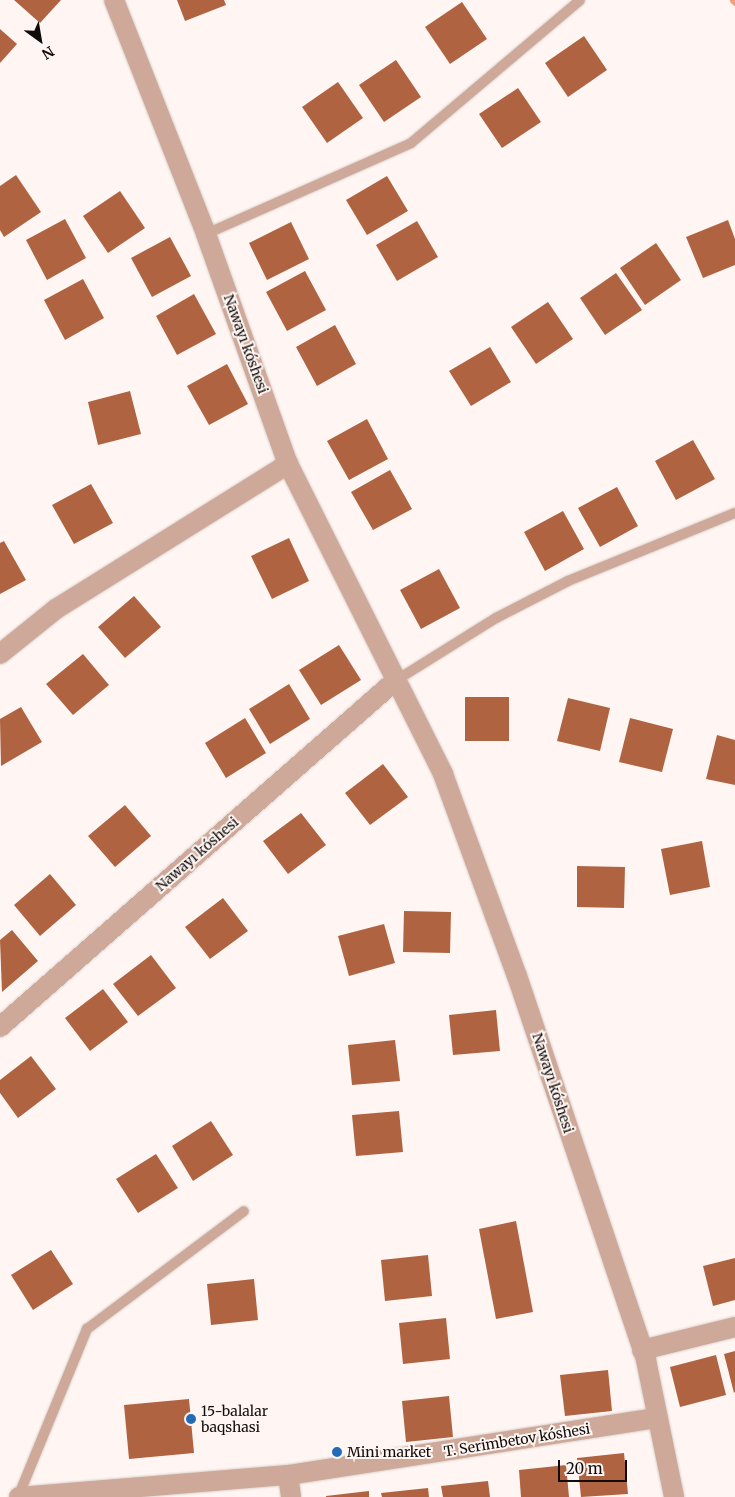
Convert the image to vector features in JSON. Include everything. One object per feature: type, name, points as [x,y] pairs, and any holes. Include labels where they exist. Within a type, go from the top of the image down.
[{"type":"street","name":"Nawayı kóshesi","points":[[114,0],[206,234],[288,464],[443,774],[517,976],[642,1350],[674,1497]]},
{"type":"street","points":[[0,654],[56,609],[288,464]]},
{"type":"street","name":"Nawayı kóshesi","points":[[0,1027],[395,681]]},
{"type":"street","points":[[642,1350],[735,1327]]},
{"type":"street","name":"T. Serimbetov kóshesi","points":[[19,1497],[288,1475],[658,1418]]},
{"type":"street","points":[[288,1475],[291,1497]]},
{"type":"lane","points":[[206,234],[411,143],[580,0]]},
{"type":"lane","points":[[395,681],[496,618],[568,581],[735,513]]},
{"type":"lane","points":[[19,1497],[87,1329],[244,1211]]},
{"type":"building","points":[[14,0],[61,0],[40,23]]},
{"type":"building","points":[[177,0],[224,0],[226,5],[185,21]]},
{"type":"building","points":[[462,2],[487,39],[450,64],[425,27]]},
{"type":"building","points":[[0,29],[17,44],[0,63]]},
{"type":"building","points":[[584,36],[607,70],[568,97],[545,63]]},
{"type":"building","points":[[396,60],[421,97],[384,122],[359,85]]},
{"type":"building","points":[[338,82],[363,118],[327,143],[302,107]]},
{"type":"building","points":[[518,88],[541,122],[502,148],[479,114]]},
{"type":"building","points":[[16,175],[41,212],[4,237],[0,230],[0,186]]},
{"type":"building","points":[[387,176],[408,211],[367,235],[346,200]]},
{"type":"building","points":[[120,191],[145,228],[108,253],[83,216]]},
{"type":"building","points":[[65,219],[86,258],[47,280],[26,240]]},
{"type":"building","points":[[728,220],[735,239],[735,265],[703,278],[686,237]]},
{"type":"building","points":[[417,221],[438,257],[397,281],[376,245]]},
{"type":"building","points":[[291,222],[309,259],[267,280],[249,243]]},
{"type":"building","points":[[170,237],[191,276],[152,297],[131,258]]},
{"type":"building","points":[[656,243],[681,280],[645,305],[620,268]]},
{"type":"building","points":[[305,271],[326,310],[287,331],[266,292]]},
{"type":"building","points":[[616,273],[642,310],[605,335],[580,298]]},
{"type":"building","points":[[83,279],[104,318],[65,340],[44,300]]},
{"type":"building","points":[[194,294],[216,334],[177,355],[156,316]]},
{"type":"building","points":[[548,302],[573,339],[536,364],[511,327]]},
{"type":"building","points":[[335,325],[356,364],[317,386],[296,347]]},
{"type":"building","points":[[490,347],[511,382],[471,406],[449,371]]},
{"type":"building","points":[[227,364],[248,404],[209,425],[187,386]]},
{"type":"building","points":[[130,391],[141,434],[98,445],[88,402]]},
{"type":"building","points":[[367,419],[388,459],[349,480],[327,441]]},
{"type":"building","points":[[693,440],[715,479],[676,500],[655,461]]},
{"type":"building","points":[[390,470],[412,509],[373,530],[351,492]]},
{"type":"building","points":[[91,484],[113,523],[74,544],[52,505]]},
{"type":"building","points":[[617,487],[638,526],[600,547],[578,508]]},
{"type":"building","points":[[563,511],[584,549],[545,571],[524,532]]},
{"type":"building","points":[[289,538],[309,581],[272,599],[251,556]]},
{"type":"building","points":[[4,541],[26,580],[0,594],[0,543]]},
{"type":"building","points":[[439,569],[460,608],[421,629],[400,590]]},
{"type":"building","points":[[134,596],[161,627],[125,658],[98,627]]},
{"type":"building","points":[[339,645],[361,680],[321,705],[299,670]]},
{"type":"building","points":[[83,654],[109,685],[73,715],[46,684]]},
{"type":"building","points":[[289,684],[310,719],[270,744],[249,709]]},
{"type":"building","points":[[465,697],[509,697],[509,741],[465,741]]},
{"type":"building","points":[[568,698],[610,708],[600,751],[557,741]]},
{"type":"building","points":[[21,707],[42,742],[1,766],[0,719]]},
{"type":"building","points":[[245,718],[266,753],[226,778],[205,743]]},
{"type":"building","points":[[630,718],[673,729],[662,772],[619,762]]},
{"type":"building","points":[[717,735],[735,740],[735,785],[706,779]]},
{"type":"building","points":[[383,764],[408,797],[370,825],[345,793]]},
{"type":"building","points":[[125,805],[151,836],[115,867],[88,836]]},
{"type":"building","points":[[301,813],[326,845],[288,874],[263,841]]},
{"type":"building","points":[[702,841],[710,887],[670,895],[661,849]]},
{"type":"building","points":[[577,866],[625,867],[624,908],[577,907]]},
{"type":"building","points":[[50,874],[76,905],[40,936],[14,905]]},
{"type":"building","points":[[223,898],[248,931],[210,959],[185,927]]},
{"type":"building","points":[[404,911],[451,912],[450,953],[403,952]]},
{"type":"building","points":[[384,924],[395,963],[349,976],[338,936]]},
{"type":"building","points":[[12,930],[38,961],[2,992],[0,940]]},
{"type":"building","points":[[151,955],[176,988],[138,1016],[113,984]]},
{"type":"building","points":[[103,989],[128,1022],[90,1051],[65,1018]]},
{"type":"building","points":[[496,1010],[500,1051],[453,1055],[449,1015]]},
{"type":"building","points":[[395,1040],[400,1081],[352,1085],[348,1045]]},
{"type":"building","points":[[31,1056],[56,1089],[18,1118],[0,1093],[0,1080]]},
{"type":"building","points":[[399,1111],[403,1152],[356,1156],[352,1115]]},
{"type":"building","points":[[211,1121],[233,1155],[193,1181],[172,1146]]},
{"type":"building","points":[[156,1154],[178,1188],[138,1213],[116,1179]]},
{"type":"building","points":[[516,1221],[533,1312],[496,1319],[479,1229]]},
{"type":"building","points":[[51,1250],[73,1284],[33,1310],[11,1275]]},
{"type":"building","points":[[428,1255],[432,1296],[385,1301],[381,1260]]},
{"type":"building","points":[[735,1258],[735,1300],[713,1306],[703,1266]]},
{"type":"building","points":[[254,1279],[258,1320],[211,1325],[207,1284]]},
{"type":"building","points":[[446,1318],[450,1359],[403,1364],[399,1323]]},
{"type":"building","points":[[735,1351],[735,1392],[734,1393],[724,1354]]},
{"type":"building","points":[[716,1355],[726,1395],[680,1407],[670,1367]]},
{"type":"building","points":[[608,1370],[612,1411],[565,1416],[560,1375]]},
{"type":"building","points":[[449,1396],[453,1437],[406,1442],[402,1401]]},
{"type":"building","points":[[189,1399],[194,1453],[129,1459],[124,1405]]},
{"type":"building","points":[[624,1453],[628,1494],[581,1497],[577,1458]]},
{"type":"building","points":[[566,1465],[569,1497],[521,1497],[519,1470]]},
{"type":"building","points":[[488,1481],[490,1497],[443,1497],[441,1486]]},
{"type":"building","points":[[428,1488],[429,1497],[382,1497],[381,1493]]},
{"type":"building","points":[[369,1491],[369,1497],[326,1497],[326,1496]]},
{"type":"place","name":"15-balalar baqshasi","points":[[191,1419]]},
{"type":"place","name":"Mini market","points":[[337,1452]]}]
